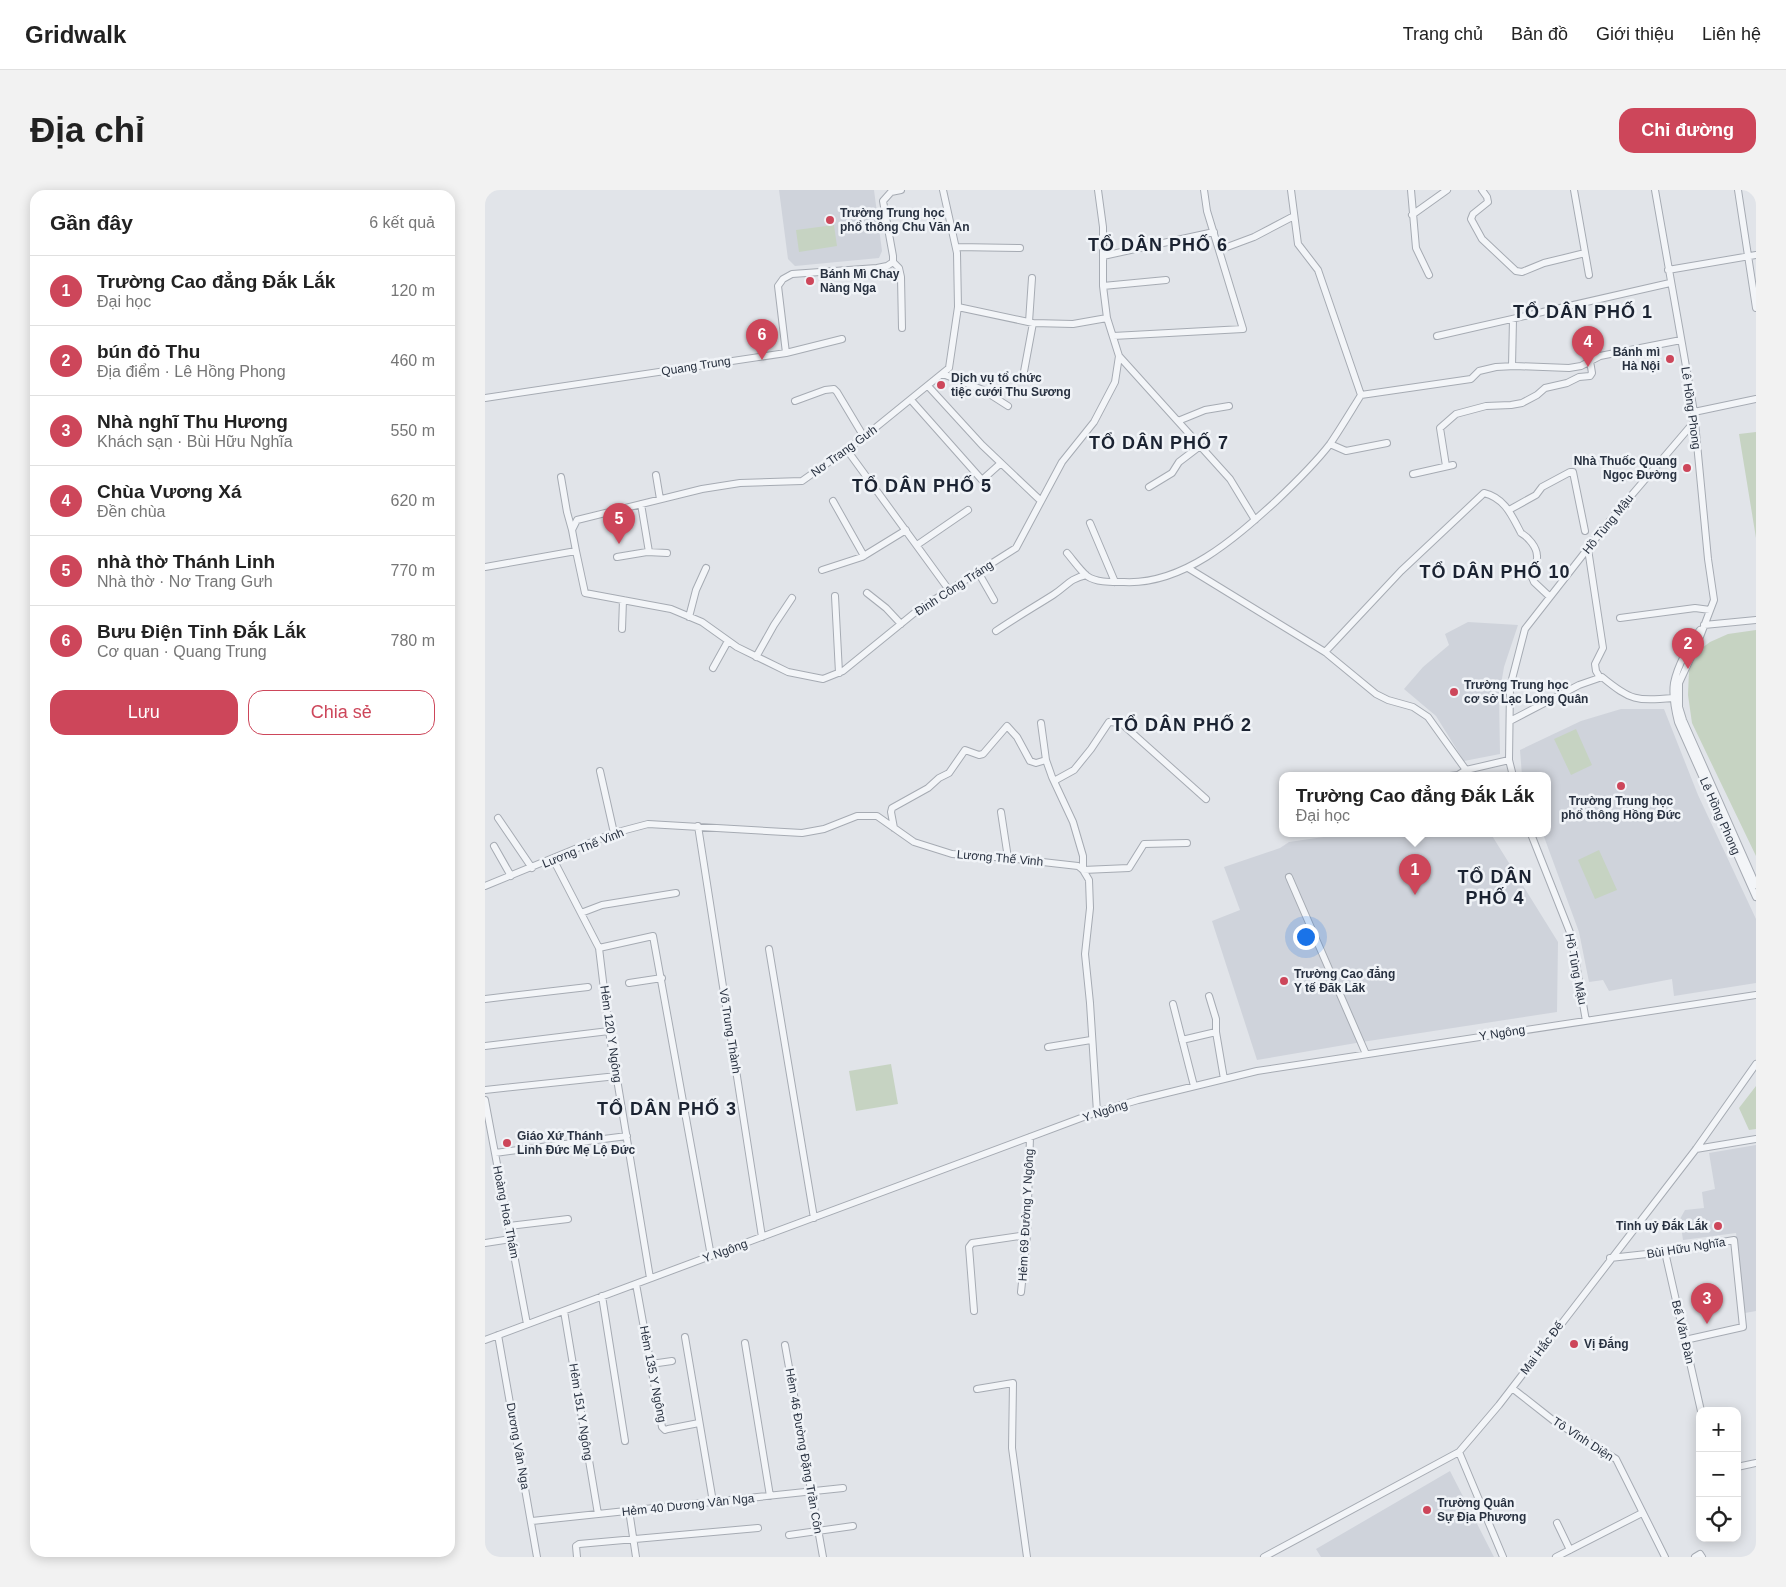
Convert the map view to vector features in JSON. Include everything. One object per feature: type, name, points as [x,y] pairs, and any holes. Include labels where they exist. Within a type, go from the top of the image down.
[{"type":"street","points":[[901,190],[891,192],[883,201],[893,262],[899,268],[901,276],[902,328]]},
{"type":"street","name":"Nơ Trang Gưh","points":[[572,530],[577,520],[702,489],[740,483],[802,481],[847,450],[943,374],[949,368],[959,307],[956,247],[943,190]]},
{"type":"street","name":"Đinh Công Tráng","points":[[576,550],[585,593],[671,609],[689,616],[702,622],[728,641],[756,657],[787,672],[823,679],[843,671],[918,610],[1016,548],[1062,462],[1094,422],[1111,390],[1115,382],[1119,356],[1107,318],[1103,286],[1103,227],[1098,190]]},
{"type":"street","points":[[1113,336],[1243,330],[1207,211],[1204,190]]},
{"type":"street","points":[[1291,190],[1298,244],[1318,270],[1361,396]]},
{"type":"street","points":[[1411,190],[1416,248],[1429,275]]},
{"type":"street","points":[[1412,215],[1447,190]]},
{"type":"street","points":[[1482,190],[1488,202],[1473,214],[1471,219],[1482,239],[1516,271],[1522,272],[1544,263],[1585,252]]},
{"type":"street","points":[[1574,190],[1589,275]]},
{"type":"street","name":"Lê Hồng Phong","points":[[1655,190],[1693,412],[1714,600],[1698,642],[1679,683],[1679,707],[1756,885]]},
{"type":"street","points":[[1738,190],[1756,308]]},
{"type":"street","points":[[1219,250],[1254,237],[1294,216]]},
{"type":"street","points":[[1103,256],[1214,232]]},
{"type":"street","points":[[956,247],[1020,248]]},
{"type":"street","points":[[1668,270],[1756,255]]},
{"type":"street","points":[[786,353],[778,286],[783,279],[791,274],[877,268],[887,266],[893,262]]},
{"type":"street","points":[[1023,377],[1031,322],[1033,278]]},
{"type":"street","points":[[1103,286],[1166,280]]},
{"type":"street","points":[[1437,336],[1670,283]]},
{"type":"street","points":[[959,307],[1031,322],[1073,324],[1107,318]]},
{"type":"street","points":[[1512,366],[1513,319]]},
{"type":"street","name":"Quang Trung","points":[[485,398],[786,353],[841,339]]},
{"type":"street","points":[[1067,552],[1086,575],[1101,581],[1142,583],[1188,568],[1224,545],[1255,520],[1303,476],[1330,444],[1361,396],[1471,378],[1479,371],[1496,367],[1569,368],[1581,366],[1600,356],[1681,340]]},
{"type":"street","points":[[1119,356],[1230,479],[1255,520]]},
{"type":"street","points":[[1413,474],[1450,465],[1440,428],[1456,414],[1473,408],[1521,403],[1537,395],[1545,388],[1590,376],[1592,374],[1590,361]]},
{"type":"street","points":[[943,374],[983,390],[1009,406]]},
{"type":"street","points":[[929,386],[982,445],[1041,501]]},
{"type":"street","points":[[795,401],[825,390],[834,389],[864,437]]},
{"type":"street","points":[[1693,412],[1756,399]]},
{"type":"street","points":[[911,400],[982,480],[1001,464]]},
{"type":"street","points":[[1178,421],[1205,410],[1229,406]]},
{"type":"street","name":"Hồ Tùng Mậu","points":[[1512,772],[1509,760],[1510,687],[1525,629],[1588,549],[1694,422]]},
{"type":"street","points":[[1330,444],[1346,451],[1387,443]]},
{"type":"street","points":[[1149,487],[1172,473],[1176,464],[1200,446]]},
{"type":"street","points":[[847,450],[949,590]]},
{"type":"street","points":[[1509,510],[1535,495],[1541,488],[1573,472],[1585,531]]},
{"type":"street","points":[[657,474],[660,499]]},
{"type":"street","points":[[485,567],[576,550],[561,477]]},
{"type":"street","points":[[1325,652],[1401,571],[1484,493],[1494,495],[1502,502],[1509,510],[1521,534],[1526,536],[1535,548],[1538,556],[1531,575],[1533,582],[1550,597]]},
{"type":"street","points":[[833,501],[864,556]]},
{"type":"street","points":[[641,504],[649,552]]},
{"type":"street","points":[[917,545],[968,510]]},
{"type":"street","points":[[1090,523],[1115,582]]},
{"type":"street","points":[[822,570],[864,556],[905,530]]},
{"type":"street","points":[[1588,549],[1603,648],[1595,664],[1599,676]]},
{"type":"street","points":[[617,557],[649,552],[667,554]]},
{"type":"street","points":[[689,616],[706,568]]},
{"type":"street","points":[[1188,568],[1325,652],[1375,694],[1413,707],[1428,717],[1466,770]]},
{"type":"street","points":[[978,572],[994,600]]},
{"type":"street","points":[[996,631],[1056,593],[1074,578],[1086,575]]},
{"type":"street","points":[[867,593],[886,608],[901,624]]},
{"type":"street","points":[[835,596],[839,673]]},
{"type":"street","points":[[756,657],[792,598]]},
{"type":"street","points":[[623,600],[623,629]]},
{"type":"street","points":[[1620,618],[1695,608],[1710,610]]},
{"type":"street","points":[[1704,625],[1756,620]]},
{"type":"street","name":"Lê Hồng Phong","points":[[1704,625],[1693,638],[1674,682],[1674,708],[1678,722],[1756,897]]},
{"type":"street","points":[[713,668],[728,641]]},
{"type":"street","points":[[1510,721],[1579,685],[1601,677],[1627,696],[1646,700],[1674,698]]},
{"type":"street","points":[[1054,781],[1074,770],[1109,722],[1121,723],[1206,799]]},
{"type":"street","points":[[1041,723],[1046,760],[1073,822],[1083,856],[1083,870],[1089,880],[1090,908],[1085,954],[1097,1112]]},
{"type":"street","points":[[894,828],[891,808],[928,788],[939,778],[949,773],[965,750],[979,755],[983,754],[1007,726],[1017,737],[1030,761],[1035,763],[1046,760]]},
{"type":"street","points":[[1463,772],[1509,760]]},
{"type":"street","points":[[600,771],[614,833]]},
{"type":"street","points":[[1001,812],[1008,858]]},
{"type":"street","name":"Lương Thế Vinh","points":[[485,886],[614,833],[648,824],[802,833],[824,829],[857,816],[877,816],[914,842],[952,854],[1073,865],[1083,870],[1129,868],[1144,844],[1187,843]]},
{"type":"street","points":[[498,818],[532,868]]},
{"type":"street","name":"Võ Trung Thành","points":[[698,826],[762,1237]]},
{"type":"street","name":"Hồ Tùng Mậu","points":[[1532,837],[1571,935],[1586,1021]]},
{"type":"street","points":[[494,846],[511,876]]},
{"type":"street","name":"Hẻm 120 Y Ngông","points":[[553,859],[599,948],[609,1031],[651,1278]]},
{"type":"street","points":[[1289,877],[1366,1054]]},
{"type":"street","points":[[581,913],[602,905],[675,893]]},
{"type":"street","points":[[599,948],[653,936],[711,1256]]},
{"type":"street","points":[[769,949],[814,1218]]},
{"type":"street","points":[[629,983],[661,978]]},
{"type":"street","points":[[485,999],[588,987]]},
{"type":"street","name":"Y Ngông","points":[[485,1340],[1097,1112],[1257,1071],[1756,995]]},
{"type":"street","points":[[1209,996],[1216,1019],[1216,1032],[1224,1079]]},
{"type":"street","points":[[1173,1004],[1194,1086]]},
{"type":"street","points":[[485,1046],[609,1031]]},
{"type":"street","points":[[1182,1040],[1216,1032]]},
{"type":"street","points":[[1048,1047],[1091,1040]]},
{"type":"street","name":"Mai Hắc Đế","points":[[1264,1557],[1272,1555],[1459,1452],[1512,1388],[1610,1258],[1696,1149],[1756,1064]]},
{"type":"street","points":[[485,1090],[617,1076]]},
{"type":"street","name":"Hoàng Hoa Thám","points":[[485,1100],[527,1324]]},
{"type":"street","points":[[495,1153],[627,1136]]},
{"type":"street","name":"Hẻm 69 Đường Y Ngông","points":[[1021,1292],[1027,1235],[1030,1137]]},
{"type":"street","points":[[1696,1149],[1756,1139]]},
{"type":"street","points":[[509,1226],[568,1219]]},
{"type":"street","points":[[974,1311],[969,1247],[972,1243],[1027,1235]]},
{"type":"street","points":[[485,1243],[511,1240]]},
{"type":"street","name":"Bùi Hữu Nghĩa","points":[[1610,1258],[1665,1252],[1734,1240],[1743,1327],[1685,1340]]},
{"type":"street","name":"Bế Văn Đàn","points":[[1665,1252],[1700,1407]]},
{"type":"street","name":"Hẻm 135 Y Ngông","points":[[637,1284],[664,1428],[668,1429],[699,1423]]},
{"type":"street","points":[[602,1296],[625,1440]]},
{"type":"street","name":"Hẻm 151 Y Ngông","points":[[564,1311],[598,1514]]},
{"type":"street","name":"Dương Vân Nga","points":[[498,1335],[537,1557]]},
{"type":"street","points":[[685,1337],[713,1502]]},
{"type":"street","points":[[745,1342],[770,1496]]},
{"type":"street","name":"Hẻm 46 Đường Đặng Trần Côn","points":[[785,1345],[823,1557]]},
{"type":"street","points":[[651,1364],[672,1361]]},
{"type":"street","points":[[977,1389],[1013,1382],[1012,1448],[1027,1557]]},
{"type":"street","name":"Tô Vĩnh Diện","points":[[1512,1388],[1554,1421],[1616,1459],[1665,1557]]},
{"type":"street","points":[[1459,1452],[1503,1557]]},
{"type":"street","points":[[1741,1466],[1756,1463]]},
{"type":"street","name":"Hẻm 40 Dương Vân Nga","points":[[532,1521],[843,1488]]},
{"type":"street","points":[[629,1510],[636,1557]]},
{"type":"street","points":[[1556,1557],[1642,1513]]},
{"type":"street","points":[[1557,1523],[1570,1550]]},
{"type":"street","points":[[789,1535],[853,1526]]},
{"type":"street","points":[[577,1557],[576,1546],[578,1544],[757,1528]]},
{"type":"street","points":[[1695,1557],[1700,1554],[1702,1557]]},
{"type":"shaded area","name":"Trường Trung học phổ thông Chu Văn An","points":[[779,190],[874,190],[882,251],[879,258],[795,266],[788,259]]},
{"type":"shaded area","name":"Trường Trung học cơ sở Lạc Long Quân","points":[[1468,622],[1518,625],[1504,667],[1499,696],[1500,754],[1464,761],[1436,716],[1404,689],[1423,667],[1449,645],[1445,634]]},
{"type":"shaded area","points":[[1621,709],[1664,709],[1698,795],[1756,919],[1756,983],[1674,996],[1672,979],[1609,991],[1603,980],[1589,982],[1579,932],[1544,837],[1551,837],[1551,772],[1522,772],[1520,750],[1581,721]]},
{"type":"shaded area","points":[[1323,837],[1493,837],[1558,942],[1557,1012],[1257,1060],[1212,921],[1240,910],[1224,867],[1280,848],[1289,842]]},
{"type":"shaded area","name":"Tỉnh uỷ Đắk Lắk","points":[[1756,1145],[1756,1311],[1745,1313],[1736,1233],[1683,1240],[1680,1219],[1685,1210],[1704,1208],[1702,1192],[1715,1189],[1709,1153]]},
{"type":"shaded area","name":"Trường Quân Sự Địa Phương","points":[[1450,1471],[1494,1557],[1321,1557],[1316,1549]]},
{"type":"green space","points":[[834,225],[837,246],[799,252],[796,230]]},
{"type":"green space","points":[[1756,432],[1756,538],[1739,434]]},
{"type":"green space","points":[[1756,630],[1756,856],[1692,723],[1688,695],[1689,670],[1694,658],[1702,648],[1728,634]]},
{"type":"green space","points":[[1576,729],[1592,765],[1571,775],[1554,739]]},
{"type":"green space","points":[[1599,850],[1617,890],[1595,899],[1578,860]]},
{"type":"green space","points":[[891,1064],[898,1104],[856,1111],[849,1071]]},
{"type":"green space","points":[[1756,1086],[1756,1129],[1749,1130],[1739,1108]]},
{"type":"place","name":"Trường Trung học phổ thông Chu Văn An","points":[[830,220]]},
{"type":"place","name":"Bánh Mì Chay Nàng Nga","points":[[810,281]]},
{"type":"place","name":"Bánh mì Hà Nội","points":[[1670,359]]},
{"type":"place","name":"Bưu Điện Tỉnh Đắk Lắk","points":[[762,360]]},
{"type":"place","name":"Chùa Vương Xá","points":[[1588,367]]},
{"type":"place","name":"Dịch vụ tổ chức tiệc cưới Thu Sương","points":[[941,385]]},
{"type":"place","name":"Nhà Thuốc Quang Ngọc Đường","points":[[1687,468]]},
{"type":"place","name":"nhà thờ Thánh Linh","points":[[619,544]]},
{"type":"place","name":"bún đỏ Thu","points":[[1688,669]]},
{"type":"place","name":"Trường Trung học cơ sở Lạc Long Quân","points":[[1454,692]]},
{"type":"place","name":"Trường Trung học phổ thông Hồng Đức","points":[[1621,786]]},
{"type":"place","name":"Trường Cao đẳng Đắk Lắk","points":[[1415,895]]},
{"type":"place","name":"Trường Cao đẳng Y tế Đăk Lăk","points":[[1284,981]]},
{"type":"place","name":"Giáo Xứ Thánh Linh Đức Mẹ Lộ Đức","points":[[507,1143]]},
{"type":"place","name":"Tỉnh uỷ Đắk Lắk","points":[[1718,1226]]},
{"type":"place","name":"Nhà nghĩ Thu Hương","points":[[1707,1324]]},
{"type":"place","name":"Vị Đắng","points":[[1574,1344]]},
{"type":"place","name":"Trường Quân Sự Địa Phương","points":[[1427,1510]]},
{"type":"district","name":"TỔ DÂN PHỐ 6","points":[[1158,245]]},
{"type":"district","name":"TỔ DÂN PHỐ 1","points":[[1583,312]]},
{"type":"district","name":"TỔ DÂN PHỐ 7","points":[[1159,443]]},
{"type":"district","name":"TỔ DÂN PHỐ 5","points":[[922,486]]},
{"type":"district","name":"TỔ DÂN PHỐ 10","points":[[1495,572]]},
{"type":"district","name":"TỔ DÂN PHỐ 2","points":[[1182,725]]},
{"type":"district","name":"TỔ DÂN PHỐ 4","points":[[1495,888]]},
{"type":"district","name":"TỔ DÂN PHỐ 3","points":[[667,1109]]}]
